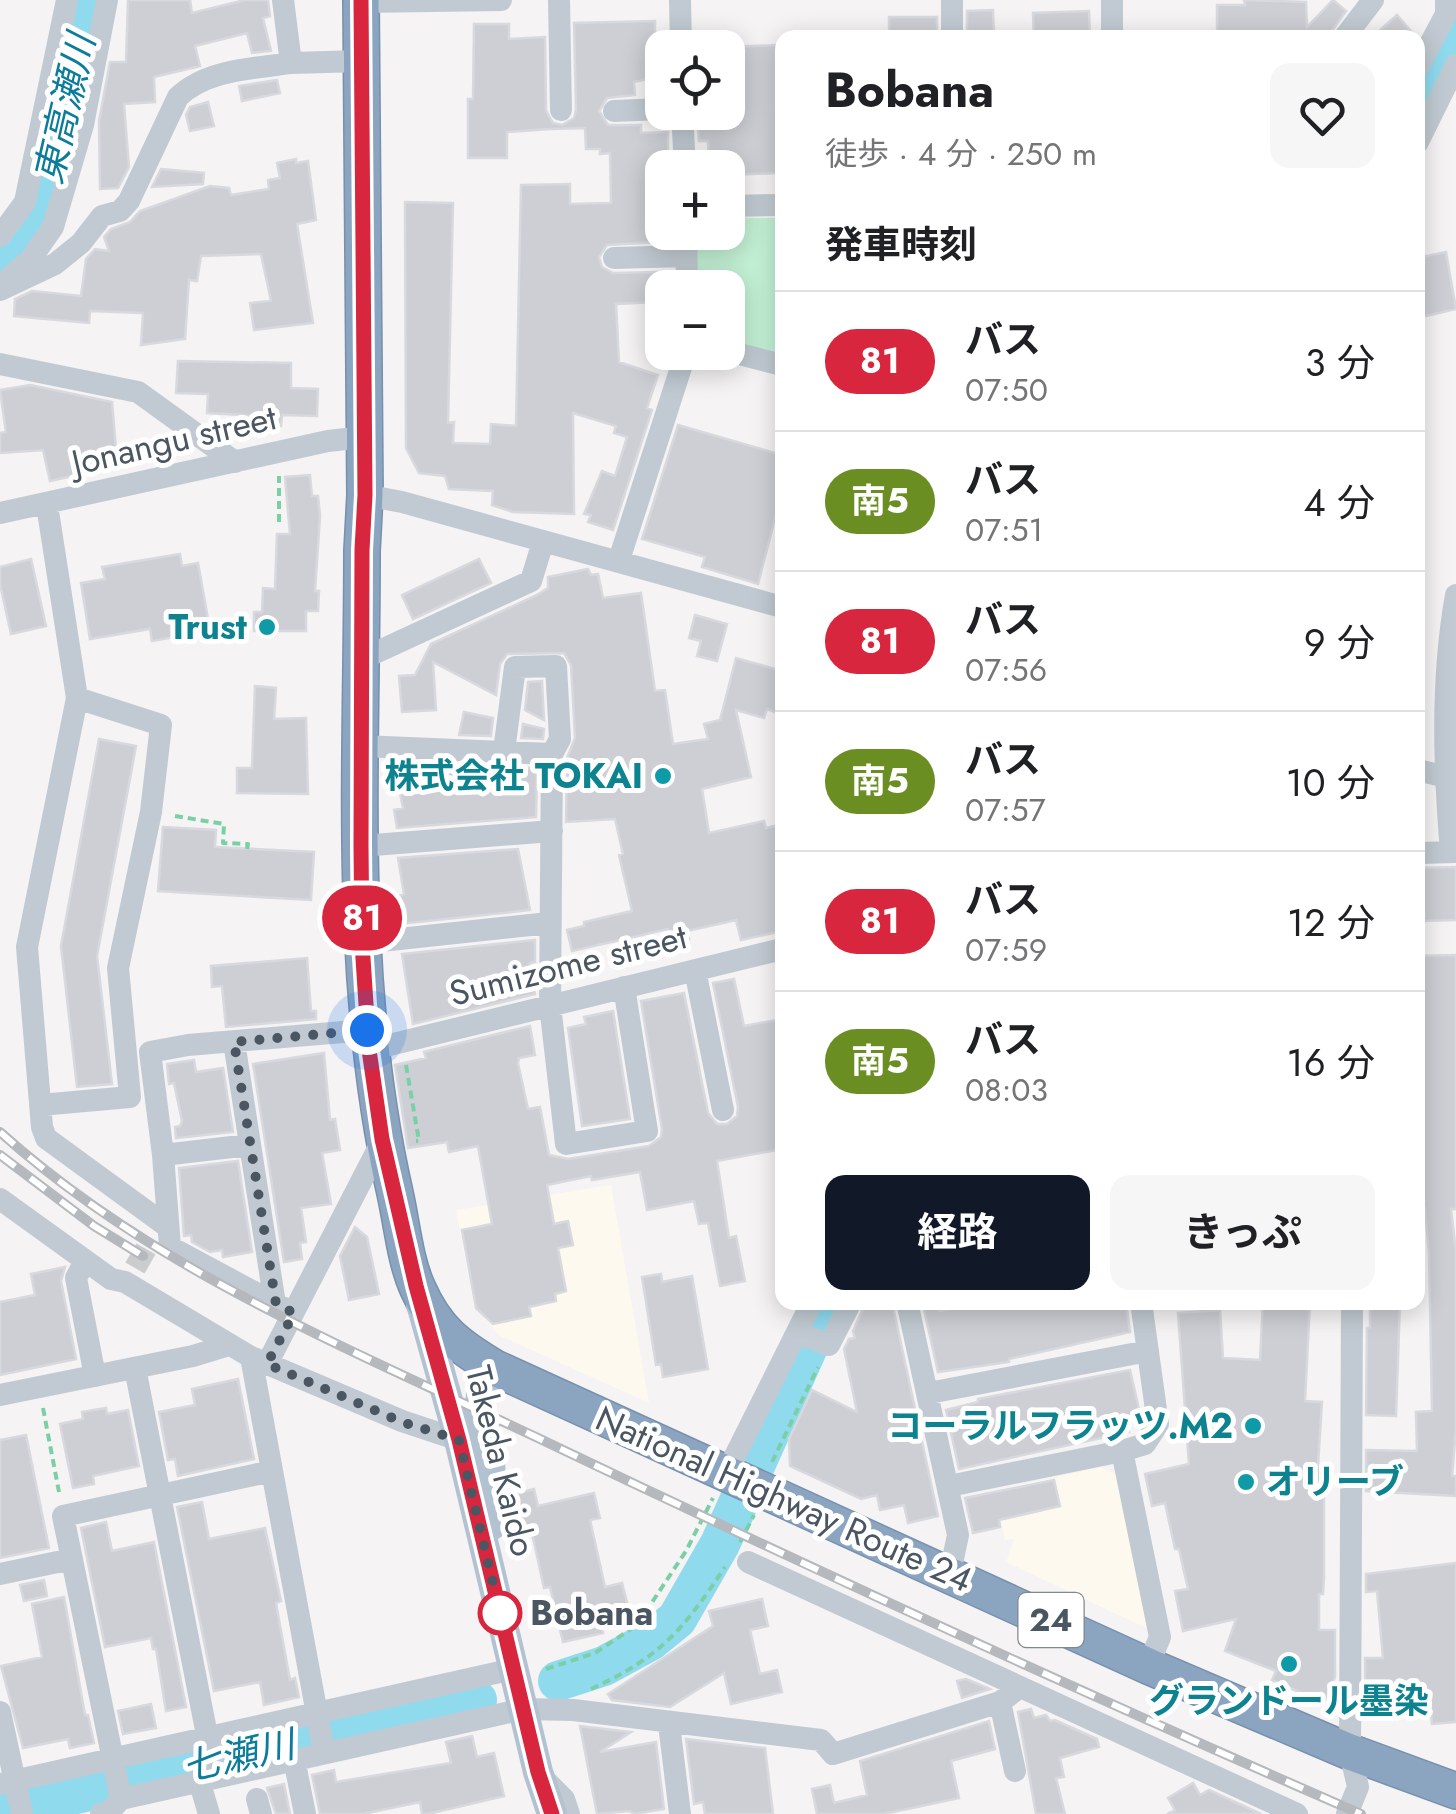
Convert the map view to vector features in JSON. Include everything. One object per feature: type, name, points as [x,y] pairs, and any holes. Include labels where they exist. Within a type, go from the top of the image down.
[{"type":"highway","name":"24","points":[[361,1],[365,495],[362,943],[368,1040],[382,1139],[416,1286]]},
{"type":"highway","name":"National Highway Route 24","points":[[416,1286],[444,1333],[460,1348],[495,1368],[742,1485],[950,1573],[1148,1666],[1350,1752],[1456,1791]]},
{"type":"main road","name":"Takeda Kaido","points":[[416,1286],[459,1440],[538,1772],[552,1814]]},
{"type":"main road","points":[[489,1565],[493,1514],[490,1456],[480,1406],[495,1368]]},
{"type":"main road","name":"Takeda Kaido","points":[[538,1772],[540,1814]]},
{"type":"street","points":[[0,236],[25,202],[67,0]]},
{"type":"street","points":[[0,287],[30,260],[53,227],[83,125],[107,0]]},
{"type":"street","points":[[283,0],[291,63]]},
{"type":"street","points":[[361,1],[502,0]]},
{"type":"street","points":[[559,0],[561,110]]},
{"type":"street","points":[[680,0],[681,30]]},
{"type":"street","points":[[952,0],[952,30]]},
{"type":"street","points":[[1112,0],[1112,30]]},
{"type":"street","points":[[1350,30],[1373,0]]},
{"type":"street","points":[[1425,54],[1446,14],[1446,0]]},
{"type":"street","points":[[0,287],[56,264],[82,243],[102,216],[120,211],[129,202],[184,90],[207,77],[291,63],[362,61]]},
{"type":"street","points":[[1425,128],[1456,66]]},
{"type":"street","points":[[614,111],[645,110]]},
{"type":"street","points":[[745,206],[775,205]]},
{"type":"street","points":[[614,258],[655,250]]},
{"type":"street","points":[[745,356],[775,363]]},
{"type":"street","points":[[0,364],[138,392],[235,462]]},
{"type":"street","points":[[619,560],[680,370]]},
{"type":"street","name":"Jonangu street","points":[[0,513],[364,437]]},
{"type":"street","points":[[365,495],[619,560],[775,605]]},
{"type":"street","points":[[47,505],[77,698],[27,947],[46,1138],[156,1228],[170,1247],[284,1309]]},
{"type":"street","points":[[362,659],[531,582],[543,542]]},
{"type":"street","points":[[1425,853],[1454,852],[1446,777],[1447,681],[1456,596]]},
{"type":"street","points":[[504,751],[515,667],[556,666],[560,739],[552,754],[550,1006],[566,1144],[647,1130],[624,987]]},
{"type":"street","points":[[40,1105],[130,1097],[118,968],[151,812],[161,725],[77,698]]},
{"type":"street","points":[[361,746],[552,754]]},
{"type":"street","points":[[1425,772],[1446,777]]},
{"type":"street","points":[[361,846],[552,831]]},
{"type":"street","points":[[362,943],[549,923]]},
{"type":"street","name":"Sumizome street","points":[[163,1156],[150,1052],[234,1042],[368,1040],[550,1006],[775,951]]},
{"type":"street","points":[[696,970],[723,1110]]},
{"type":"street","points":[[234,1042],[249,1145],[284,1309]]},
{"type":"street","points":[[321,1734],[272,1471],[259,1360],[382,1139]]},
{"type":"street","points":[[156,1228],[163,1156],[249,1145]]},
{"type":"street","points":[[0,1198],[111,1279],[130,1275],[229,1345],[402,1422],[459,1440]]},
{"type":"street","points":[[85,1261],[76,1278],[95,1376]]},
{"type":"street","points":[[812,1310],[814,1340]]},
{"type":"street","points":[[742,1485],[814,1340],[843,1310]]},
{"type":"street","points":[[909,1310],[958,1535],[950,1573]]},
{"type":"street","points":[[949,1486],[1145,1444],[1158,1424],[1142,1310]]},
{"type":"street","points":[[1347,1814],[1358,1787],[1350,1752],[1352,1310]]},
{"type":"street","points":[[0,1395],[229,1345]]},
{"type":"street","points":[[928,1393],[1148,1351]]},
{"type":"street","points":[[135,1368],[208,1763],[209,1814]]},
{"type":"street","points":[[1122,1451],[1160,1637],[1148,1666]]},
{"type":"street","points":[[101,1814],[109,1812],[117,1781],[64,1516],[272,1471]]},
{"type":"street","points":[[0,1574],[72,1559]]},
{"type":"street","points":[[748,1562],[1009,1695],[1297,1814]]},
{"type":"street","points":[[0,1712],[14,1794],[117,1781],[208,1763],[321,1734],[513,1670]]},
{"type":"street","points":[[117,1781],[208,1763],[294,1759],[321,1734],[523,1709],[573,1710],[821,1740],[833,1754],[1009,1695]]},
{"type":"street","points":[[1009,1695],[1015,1770]]},
{"type":"street","points":[[669,1724],[680,1814]]},
{"type":"street","points":[[294,1759],[305,1814]]},
{"type":"street","points":[[538,1772],[564,1799],[569,1814]]},
{"type":"path","points":[[278,522],[280,471]]},
{"type":"path","points":[[151,812],[224,824],[223,843],[248,844],[247,849]]},
{"type":"path","points":[[546,1669],[596,1653],[636,1625],[686,1551],[742,1485],[814,1340]]},
{"type":"path","points":[[39,1388],[64,1516]]},
{"type":"path","points":[[583,1692],[659,1652],[690,1620],[732,1556],[742,1485]]},
{"type":"shaded area","points":[[611,1185],[649,1403],[500,1336],[474,1306],[456,1210]]},
{"type":"shaded area","points":[[1101,1467],[1117,1475],[1149,1624],[1146,1628],[1006,1562],[1014,1539],[1005,1540],[995,1491]]},
{"type":"green space","points":[[745,218],[775,218],[775,355],[745,348],[745,270],[697,270],[697,250],[745,250]]},
{"type":"building","points":[[128,0],[190,0],[192,13],[245,0],[268,0],[270,16],[263,18],[271,51],[252,53],[247,33],[195,46],[200,66],[154,77],[155,102],[124,104],[129,167],[118,188],[100,189],[99,121],[110,62],[126,62]]},
{"type":"building","points":[[1244,0],[1306,2],[1307,27],[1333,0],[1346,11],[1333,30],[1217,30],[1217,5],[1245,5]]},
{"type":"building","points":[[993,10],[994,30],[967,30],[967,11]]},
{"type":"building","points":[[1089,11],[1090,30],[1034,30],[1033,13]]},
{"type":"building","points":[[1397,15],[1410,30],[1380,30]]},
{"type":"building","points":[[889,17],[937,17],[937,30],[889,30]]},
{"type":"building","points":[[655,21],[655,30],[645,30],[645,80],[634,82],[635,95],[607,98],[599,111],[608,125],[641,125],[641,133],[668,132],[668,150],[645,150],[645,243],[607,245],[599,257],[602,267],[613,273],[645,272],[645,303],[616,304],[619,362],[658,375],[647,408],[652,410],[613,530],[588,522],[591,515],[584,514],[602,471],[615,476],[627,437],[614,433],[616,426],[573,413],[574,514],[513,512],[492,505],[493,491],[449,489],[445,476],[419,473],[406,448],[405,202],[453,203],[448,423],[454,422],[453,443],[490,444],[491,424],[516,426],[521,185],[570,184],[570,204],[611,203],[610,153],[586,149],[585,128],[507,132],[507,158],[468,158],[474,24],[509,24],[509,39],[545,37],[546,111],[553,123],[562,125],[574,118],[576,110],[574,23]]},
{"type":"building","points":[[775,45],[775,173],[745,174],[745,150],[708,150],[708,141],[699,141],[698,130],[745,130],[745,46]]},
{"type":"building","points":[[277,80],[280,93],[242,101],[239,86]]},
{"type":"building","points":[[208,102],[214,126],[190,131],[186,115],[190,107]]},
{"type":"building","points":[[296,159],[296,163],[308,161],[316,220],[297,224],[313,323],[254,330],[250,303],[271,301],[261,254],[201,256],[197,281],[189,280],[185,339],[141,345],[143,313],[90,311],[89,323],[14,316],[15,299],[32,291],[81,296],[86,259],[95,249],[109,251],[104,237],[111,229],[130,222],[140,211],[210,186],[229,188],[231,195],[269,189],[268,180],[280,178],[277,163]]},
{"type":"building","points":[[161,169],[204,173],[203,184],[152,187]]},
{"type":"building","points":[[1446,252],[1456,309],[1425,316],[1425,256]]},
{"type":"building","points":[[178,361],[291,363],[291,388],[318,389],[317,416],[282,415],[281,426],[260,426],[260,418],[207,413],[208,394],[176,393]]},
{"type":"building","points":[[30,385],[112,402],[116,449],[105,451],[109,468],[50,481],[43,450],[0,453],[0,433],[6,432],[0,390]]},
{"type":"building","points":[[678,425],[775,453],[775,519],[758,584],[702,567],[705,557],[642,539]]},
{"type":"building","points":[[310,475],[312,496],[318,496],[320,516],[315,591],[319,591],[318,611],[306,611],[306,631],[254,631],[254,612],[262,612],[263,588],[275,589],[277,534],[290,534],[285,477]]},
{"type":"building","points":[[180,554],[182,566],[198,563],[208,619],[190,622],[192,634],[152,641],[150,629],[90,639],[81,583],[105,579],[102,567]]},
{"type":"building","points":[[31,559],[46,626],[11,634],[0,567]]},
{"type":"building","points":[[479,559],[491,583],[413,619],[402,595]]},
{"type":"building","points":[[588,569],[591,575],[598,574],[603,598],[641,593],[655,691],[665,690],[673,744],[708,739],[704,724],[720,720],[736,658],[775,669],[775,712],[767,709],[764,718],[736,710],[751,777],[702,789],[709,833],[764,821],[766,828],[775,826],[775,933],[741,940],[736,920],[687,931],[689,939],[671,944],[668,929],[572,951],[567,930],[632,911],[615,819],[566,822],[567,758],[575,738],[571,665],[564,653],[507,654],[500,664],[496,695],[433,662],[436,710],[402,712],[399,676],[415,675],[431,644],[537,595],[548,588],[548,577]]},
{"type":"building","points":[[695,615],[727,624],[717,661],[697,656],[701,641],[689,638]]},
{"type":"building","points":[[542,681],[544,720],[525,710],[528,682]]},
{"type":"building","points":[[255,686],[276,688],[274,719],[306,718],[308,794],[237,793],[237,768],[252,768]]},
{"type":"building","points":[[464,712],[493,718],[491,736],[459,735]]},
{"type":"building","points":[[523,724],[544,729],[543,739],[521,738]]},
{"type":"building","points":[[99,739],[136,746],[97,956],[112,1084],[77,1087],[61,946]]},
{"type":"building","points":[[394,762],[537,768],[536,817],[397,828],[394,810],[403,808]]},
{"type":"building","points":[[163,827],[216,830],[215,847],[314,852],[311,900],[158,891]]},
{"type":"building","points":[[518,849],[530,910],[400,924],[396,896],[404,894],[398,858]]},
{"type":"building","points":[[1456,867],[1456,920],[1425,921],[1425,868]]},
{"type":"building","points":[[535,940],[535,962],[530,963],[535,994],[413,1024],[402,954]]},
{"type":"building","points":[[1456,955],[1456,1209],[1451,1209],[1456,1251],[1456,1429],[1452,1476],[1456,1476],[1456,1496],[1366,1491],[1366,1450],[1417,1451],[1416,1412],[1432,1411],[1425,1208],[1425,956]]},
{"type":"building","points":[[307,958],[311,1011],[316,1011],[316,1019],[226,1027],[222,986],[212,987],[211,966]]},
{"type":"building","points":[[734,979],[744,1026],[775,1020],[775,1150],[717,1161],[729,1238],[736,1236],[745,1281],[720,1286],[708,1223],[699,1224],[694,1201],[647,1210],[640,1172],[592,1180],[591,1176],[547,1185],[554,1224],[568,1221],[573,1245],[558,1248],[566,1291],[555,1294],[556,1301],[529,1307],[531,1316],[493,1324],[476,1308],[462,1230],[492,1224],[478,1146],[449,1152],[447,1142],[408,1148],[395,1065],[426,1058],[424,1052],[530,1026],[535,1055],[519,1058],[518,1063],[528,1109],[540,1107],[549,1155],[568,1159],[649,1146],[661,1137],[662,1129],[641,1001],[684,993],[708,1113],[717,1124],[727,1124],[737,1116],[713,983]]},
{"type":"building","points":[[613,1011],[630,1119],[582,1126],[568,1028],[586,1024],[584,1017]]},
{"type":"building","points":[[324,1053],[330,1120],[335,1119],[340,1150],[322,1153],[331,1204],[301,1208],[306,1242],[300,1243],[302,1259],[284,1262],[253,1064]]},
{"type":"building","points":[[194,1060],[196,1072],[223,1068],[233,1132],[176,1138],[175,1127],[182,1121],[174,1083],[169,1084],[167,1064]]},
{"type":"building","points":[[238,1161],[252,1252],[223,1257],[222,1250],[210,1252],[192,1242],[191,1235],[184,1236],[179,1168]]},
{"type":"building","points":[[355,1227],[367,1237],[379,1294],[349,1300],[340,1256]]},
{"type":"building","points":[[65,1267],[61,1281],[76,1359],[0,1375],[0,1302],[35,1295],[31,1274]]},
{"type":"building","points":[[661,1274],[662,1282],[692,1276],[708,1369],[663,1377],[661,1364],[656,1365],[642,1277]]},
{"type":"building","points":[[862,1310],[894,1310],[938,1516],[908,1523],[904,1505],[880,1510],[877,1495],[861,1499],[790,1466],[789,1439],[812,1390],[857,1412],[844,1349],[849,1339],[855,1338],[853,1331]]},
{"type":"building","points":[[924,1310],[1127,1310],[1130,1332],[1009,1362],[938,1372]]},
{"type":"building","points":[[1220,1310],[1223,1358],[1260,1360],[1263,1310],[1310,1310],[1305,1401],[1322,1402],[1318,1465],[1324,1465],[1324,1579],[1323,1594],[1319,1594],[1319,1630],[1335,1630],[1335,1677],[1324,1703],[1272,1680],[1276,1671],[1225,1651],[1236,1619],[1183,1631],[1175,1591],[1188,1589],[1179,1549],[1175,1549],[1165,1503],[1152,1506],[1145,1474],[1189,1464],[1178,1313]]},
{"type":"building","points":[[1370,1310],[1400,1310],[1396,1416],[1366,1415]]},
{"type":"building","points":[[1130,1370],[1141,1418],[1127,1421],[1129,1432],[959,1469],[946,1410],[978,1399]]},
{"type":"building","points":[[238,1379],[254,1459],[178,1476],[175,1459],[168,1460],[159,1412],[195,1405],[192,1389]]},
{"type":"building","points":[[106,1408],[107,1414],[128,1410],[139,1466],[93,1476],[94,1484],[73,1488],[60,1424],[83,1419],[82,1412]]},
{"type":"building","points":[[26,1435],[49,1548],[0,1558],[0,1440]]},
{"type":"building","points":[[1054,1480],[1060,1506],[999,1520],[1000,1527],[973,1533],[965,1498]]},
{"type":"building","points":[[534,1489],[538,1506],[594,1493],[600,1518],[590,1520],[605,1587],[622,1583],[628,1606],[620,1608],[622,1617],[600,1622],[603,1633],[563,1642],[550,1587],[544,1588],[532,1533],[519,1536],[510,1495]]},
{"type":"building","points":[[202,1502],[209,1539],[265,1528],[281,1601],[276,1603],[290,1680],[295,1678],[299,1697],[264,1705],[260,1682],[214,1691],[177,1507]]},
{"type":"building","points":[[106,1522],[112,1551],[154,1542],[186,1707],[166,1711],[151,1638],[105,1647],[81,1528]]},
{"type":"building","points":[[1456,1563],[1456,1722],[1432,1724],[1429,1696],[1365,1694],[1365,1658],[1383,1658],[1377,1591],[1366,1592],[1366,1574]]},
{"type":"building","points":[[44,1580],[47,1596],[24,1601],[20,1585]]},
{"type":"building","points":[[64,1597],[85,1715],[94,1743],[70,1748],[68,1739],[23,1748],[1,1666],[42,1657],[32,1604]]},
{"type":"building","points":[[762,1599],[768,1626],[750,1630],[760,1674],[777,1670],[782,1692],[731,1704],[724,1673],[670,1707],[612,1700],[608,1694],[713,1626],[709,1611]]},
{"type":"building","points":[[966,1679],[990,1689],[962,1698],[957,1681]]},
{"type":"building","points":[[151,1704],[156,1728],[123,1734],[118,1711]]},
{"type":"building","points":[[1031,1709],[1034,1718],[1046,1715],[1050,1721],[1097,1739],[1099,1747],[1060,1758],[1064,1777],[1056,1778],[1065,1814],[1036,1814],[1018,1712]]},
{"type":"building","points":[[989,1721],[995,1749],[951,1761],[959,1798],[884,1814],[817,1814],[812,1789],[830,1785],[834,1803],[867,1795],[860,1761]]},
{"type":"building","points":[[580,1726],[631,1732],[600,1752],[656,1742],[664,1809],[597,1814]]},
{"type":"building","points":[[472,1736],[477,1757],[494,1753],[504,1796],[428,1814],[422,1814],[420,1802],[363,1814],[320,1814],[312,1775],[334,1770],[336,1782],[451,1763],[446,1742]]},
{"type":"building","points":[[686,1739],[765,1748],[773,1814],[705,1814],[703,1802],[694,1804]]},
{"type":"building","points":[[1193,1783],[1200,1795],[1209,1790],[1261,1814],[1167,1814],[1175,1810],[1168,1798]]},
{"type":"building","points":[[284,1784],[290,1814],[276,1814],[267,1788]]},
{"type":"waterway","name":"東高瀬川","points":[[0,265],[41,211],[91,0]]},
{"type":"waterway","name":"七瀬川","points":[[1425,91],[1456,27]]},
{"type":"waterway","name":"七瀬川","points":[[558,1681],[604,1666],[650,1641],[677,1619],[720,1544],[827,1310]]},
{"type":"waterway","name":"七瀬川","points":[[0,1812],[477,1700]]},
{"type":"tunnel","points":[[135,1268],[151,1240]]},
{"type":"railway","points":[[0,1132],[123,1226],[257,1304],[948,1630],[1361,1814]]},
{"type":"railway","points":[[0,1155],[94,1226],[143,1256]]},
{"type":"bus line","name":"81","points":[[361,0],[365,495],[361,846],[367,1030],[382,1139],[416,1286],[459,1440],[538,1772],[552,1814]]},
{"type":"place","name":"Trust","points":[[267,627]]},
{"type":"place","name":"株式会社 TOKAI","points":[[663,776]]},
{"type":"place","name":"コーラルフラッツ.M2","points":[[1253,1426]]},
{"type":"place","name":"オリーブ","points":[[1246,1482]]},
{"type":"place","name":"Bobana","points":[[500,1613]]},
{"type":"place","name":"グランドール墨染","points":[[1289,1664]]},
{"type":"route","points":[[367,1030],[234,1042],[276,1304],[294,1313],[267,1364],[402,1422],[459,1440],[500,1613]]}]
